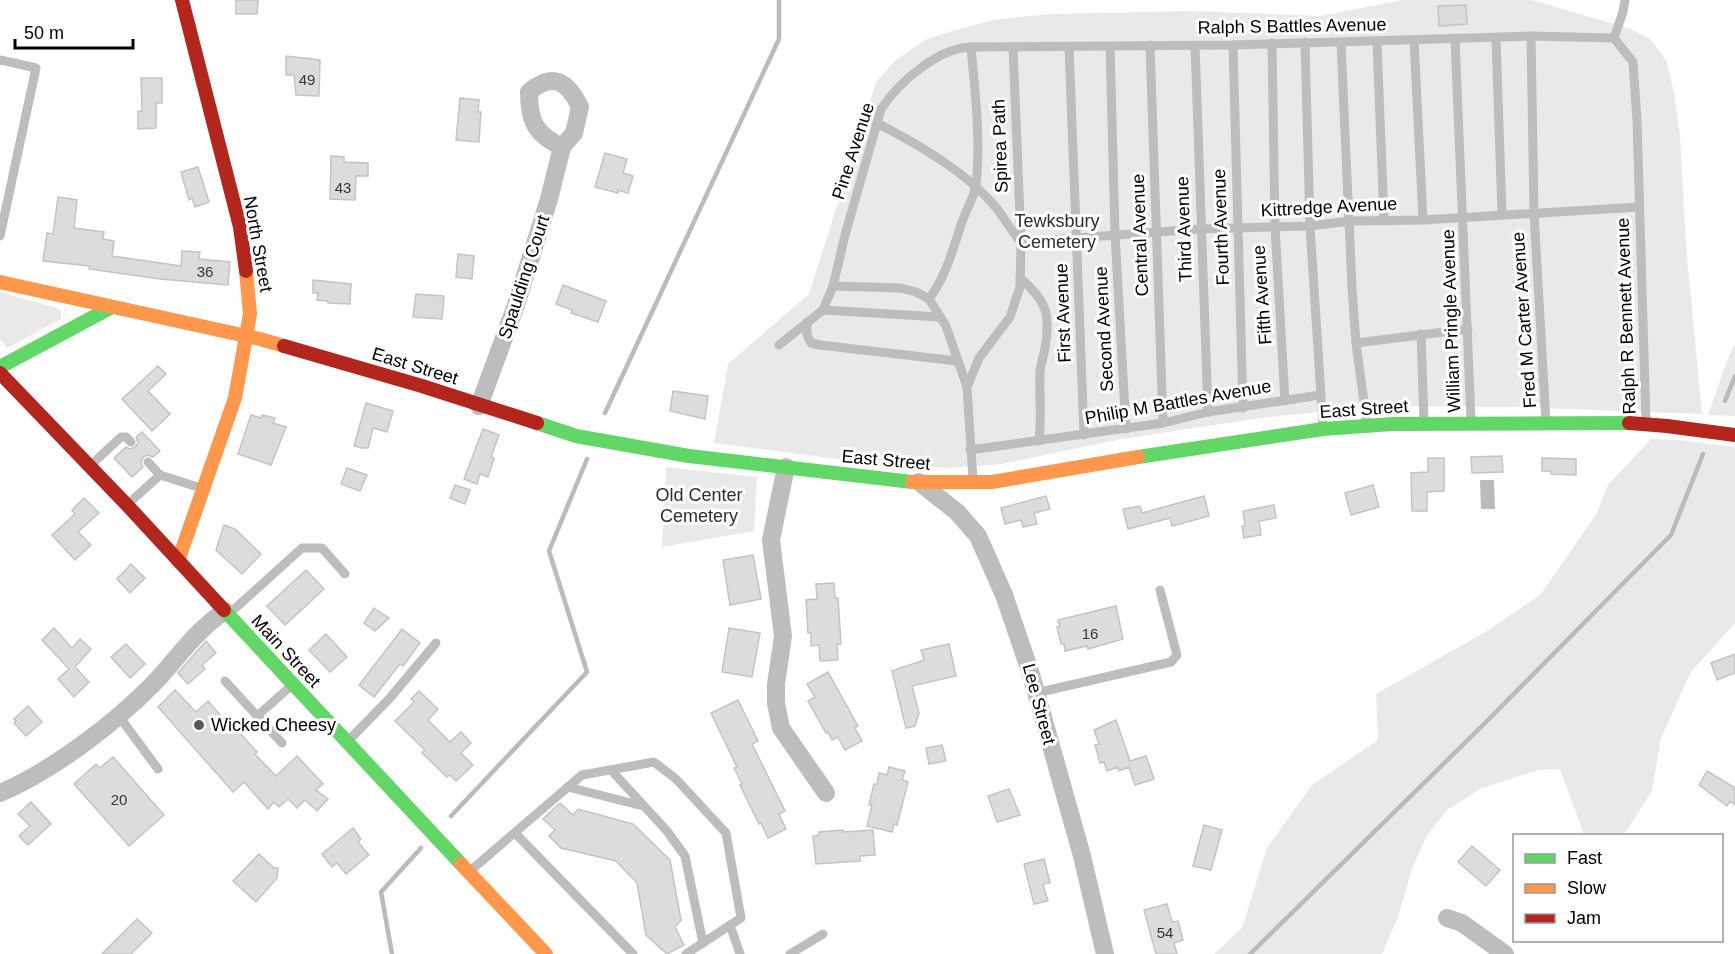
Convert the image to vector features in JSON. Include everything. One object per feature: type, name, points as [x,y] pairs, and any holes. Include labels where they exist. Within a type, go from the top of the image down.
[{"type":"main road","name":"North Street","points":[[178,561],[235,398],[250,300],[240,227],[182,0]]},
{"type":"main road","name":"East Street","points":[[0,282],[246,335],[422,386],[536,424],[596,440],[689,456],[919,482],[992,482],[1204,446],[1323,429],[1367,426],[1646,424],[1735,435]]},
{"type":"main road","points":[[0,367],[112,307]]},
{"type":"main road","name":"Main Street","points":[[0,373],[127,505],[546,954]]},
{"type":"street","name":"Spaulding Court","points":[[479,405],[516,305],[549,199],[562,147]]},
{"type":"street","points":[[786,467],[771,540],[783,636],[776,684],[776,704],[781,728],[826,793]]},
{"type":"street","name":"Lee Street","points":[[919,482],[957,512],[978,536],[1020,636],[1082,856],[1105,954]]},
{"type":"street","points":[[0,793],[41,771],[118,715],[154,682],[208,622],[226,613]]},
{"type":"street","points":[[1447,918],[1462,923],[1505,954]]},
{"type":"lane","points":[[1614,38],[1625,0]]},
{"type":"lane","name":"Ralph S Battles Avenue","points":[[971,47],[1341,43],[1531,36],[1614,38]]},
{"type":"lane","name":"Fred M Carter Avenue","points":[[1531,36],[1534,213],[1547,424]]},
{"type":"lane","points":[[1496,38],[1502,214]]},
{"type":"lane","name":"Ralph R Bennett Avenue","points":[[1614,38],[1633,62],[1637,120],[1646,424]]},
{"type":"lane","name":"William Pringle Avenue","points":[[1455,39],[1472,424]]},
{"type":"lane","points":[[1414,40],[1423,220]]},
{"type":"lane","points":[[1377,41],[1384,221]]},
{"type":"lane","points":[[1305,42],[1310,226],[1323,429]]},
{"type":"lane","name":"Fifth Avenue","points":[[1272,43],[1275,227],[1285,401]]},
{"type":"lane","points":[[1341,43],[1356,343],[1367,426]]},
{"type":"lane","name":"Central Avenue","points":[[1150,45],[1164,423]]},
{"type":"lane","name":"Third Avenue","points":[[1195,45],[1208,412]]},
{"type":"lane","name":"Fourth Avenue","points":[[1233,45],[1243,408]]},
{"type":"lane","name":"Second Avenue","points":[[1110,46],[1115,234],[1126,429]]},
{"type":"lane","points":[[929,299],[939,285],[951,258],[961,223],[976,187],[977,132],[971,47]]},
{"type":"lane","name":"Pine Avenue","points":[[823,310],[833,286],[881,109],[888,99],[920,69],[946,51],[971,47]]},
{"type":"lane","name":"Spirea Path","points":[[967,387],[979,358],[1010,317],[1020,287],[1021,242],[1013,47]]},
{"type":"lane","name":"First Avenue","points":[[1069,47],[1084,435]]},
{"type":"lane","points":[[0,60],[36,68],[0,236]]},
{"type":"lane","points":[[878,123],[952,167],[994,206],[1021,242]]},
{"type":"lane","name":"Kittredge Avenue","points":[[1021,242],[1200,229],[1310,226],[1350,221],[1423,220],[1639,207]]},
{"type":"lane","points":[[1020,278],[1042,299],[1047,317],[1048,335],[1040,368],[1042,418],[1039,441]]},
{"type":"lane","points":[[833,286],[900,288],[916,292],[929,299],[946,327],[967,387],[973,483]]},
{"type":"lane","points":[[779,345],[823,310],[940,317]]},
{"type":"lane","points":[[807,322],[807,335],[811,343],[957,361]]},
{"type":"lane","points":[[1356,343],[1468,329]]},
{"type":"lane","points":[[1421,334],[1424,424]]},
{"type":"lane","name":"Philip M Battles Avenue","points":[[970,450],[1126,429],[1164,423],[1208,412],[1320,395]]},
{"type":"lane","points":[[90,466],[121,437],[126,437],[131,442]]},
{"type":"lane","points":[[148,462],[160,475],[204,489]]},
{"type":"lane","points":[[127,505],[160,475]]},
{"type":"lane","points":[[226,613],[302,548],[322,548],[345,574]]},
{"type":"lane","points":[[1036,693],[1172,662],[1177,655],[1160,590]]},
{"type":"lane","points":[[346,742],[389,699],[436,643]]},
{"type":"lane","points":[[225,681],[282,743]]},
{"type":"lane","points":[[257,716],[293,684]]},
{"type":"lane","points":[[118,715],[158,769]]},
{"type":"lane","points":[[468,873],[582,775],[654,762],[676,779],[726,833],[741,918],[686,954]]},
{"type":"lane","points":[[611,770],[667,831],[685,856],[703,943]]},
{"type":"lane","points":[[568,788],[643,806]]},
{"type":"lane","points":[[515,832],[633,954]]},
{"type":"lane","points":[[730,926],[740,954]]},
{"type":"lane","points":[[790,954],[823,934]]},
{"type":"green space","name":"Tewksbury Cemetery","points":[[1402,0],[1532,0],[1631,29],[1650,39],[1666,60],[1674,92],[1680,136],[1686,246],[1702,414],[1516,407],[1377,406],[1260,418],[1122,439],[1002,464],[948,468],[861,462],[714,443],[728,364],[809,294],[876,82],[896,60],[925,40],[993,20],[1049,14],[1193,11],[1320,16]]},
{"type":"green space","points":[[0,292],[57,308],[61,311],[61,319],[7,348],[0,339]]},
{"type":"green space","points":[[1735,343],[1735,416],[1708,415],[1728,358]]},
{"type":"green space","points":[[1651,439],[1735,447],[1735,623],[1691,672],[1661,738],[1652,791],[1625,834],[1582,834],[1560,769],[1538,770],[1480,789],[1447,810],[1426,837],[1412,869],[1398,917],[1382,954],[1214,954],[1242,928],[1267,848],[1312,785],[1378,740],[1376,694],[1487,631],[1541,594],[1597,513],[1608,485]]},
{"type":"green space","name":"Old Center Cemetery","points":[[666,467],[757,477],[754,531],[662,547]]},
{"type":"shaded area","points":[[1480,480],[1494,480],[1495,509],[1481,509]]},
{"type":"building","points":[[236,0],[258,0],[257,14],[236,14]]},
{"type":"building","points":[[1466,5],[1467,24],[1439,26],[1438,6]]},
{"type":"building","points":[[286,56],[320,60],[319,96],[296,95],[294,75],[286,75]]},
{"type":"building","points":[[141,78],[162,78],[162,103],[156,103],[156,128],[138,129],[138,111],[142,111]]},
{"type":"building","points":[[460,98],[479,100],[478,112],[481,112],[479,142],[456,140]]},
{"type":"building","points":[[605,153],[627,159],[623,173],[633,176],[628,193],[595,187]]},
{"type":"building","points":[[331,156],[344,157],[344,162],[368,163],[368,176],[356,176],[355,200],[330,199]]},
{"type":"building","points":[[198,167],[209,202],[195,207],[192,198],[189,200],[181,172]]},
{"type":"building","points":[[58,197],[77,200],[74,228],[104,232],[103,239],[114,241],[112,256],[181,266],[182,251],[200,252],[199,259],[230,262],[228,285],[160,279],[89,269],[90,266],[43,261],[47,233],[53,234]]},
{"type":"building","points":[[458,254],[474,256],[472,279],[456,277]]},
{"type":"building","points":[[313,280],[351,284],[350,304],[317,300],[318,293],[313,293]]},
{"type":"building","points":[[563,285],[606,301],[598,322],[571,313],[572,310],[556,304]]},
{"type":"building","points":[[416,294],[444,296],[442,319],[413,317]]},
{"type":"building","points":[[158,366],[166,374],[148,391],[170,414],[152,431],[122,399]]},
{"type":"building","points":[[673,391],[708,396],[705,419],[670,411]]},
{"type":"building","points":[[366,403],[393,411],[387,432],[373,428],[368,448],[362,448],[354,446]]},
{"type":"building","points":[[251,415],[275,418],[273,423],[286,427],[271,465],[238,454]]},
{"type":"building","points":[[483,429],[499,435],[491,457],[494,458],[488,477],[480,474],[477,484],[464,479]]},
{"type":"building","points":[[142,432],[160,451],[153,457],[147,455],[143,457],[141,463],[143,467],[132,477],[114,458],[126,447],[130,449],[135,447],[138,443],[136,437]]},
{"type":"building","points":[[1502,456],[1503,472],[1472,473],[1471,457]]},
{"type":"building","points":[[1428,458],[1444,458],[1444,491],[1427,492],[1427,511],[1412,511],[1411,473],[1428,472]]},
{"type":"building","points":[[1542,458],[1576,459],[1576,475],[1551,474],[1552,471],[1542,471]]},
{"type":"building","points":[[347,468],[367,475],[360,491],[341,484]]},
{"type":"building","points":[[455,485],[470,490],[465,504],[450,498]]},
{"type":"building","points":[[1373,485],[1379,507],[1351,515],[1345,493]]},
{"type":"building","points":[[1046,496],[1050,509],[1034,513],[1037,524],[1023,527],[1021,520],[1005,524],[1001,508]]},
{"type":"building","points":[[1204,496],[1209,516],[1172,526],[1170,518],[1128,529],[1123,509],[1140,506],[1142,513]]},
{"type":"building","points":[[84,498],[99,513],[78,532],[91,545],[75,560],[52,535],[75,514],[72,510]]},
{"type":"building","points":[[1274,505],[1276,518],[1259,521],[1261,535],[1244,538],[1243,511]]},
{"type":"building","points":[[224,525],[235,529],[261,554],[242,574],[216,550]]},
{"type":"building","points":[[753,555],[761,599],[730,605],[723,560]]},
{"type":"building","points":[[131,564],[145,578],[130,593],[117,579]]},
{"type":"building","points":[[306,570],[324,589],[285,625],[267,606]]},
{"type":"building","points":[[834,583],[835,598],[838,598],[841,644],[837,644],[838,660],[820,661],[819,645],[811,646],[811,633],[808,633],[806,600],[817,599],[816,584]]},
{"type":"building","points":[[1116,606],[1123,639],[1088,649],[1087,646],[1065,651],[1057,627],[1060,627],[1058,620]]},
{"type":"building","points":[[374,608],[389,618],[375,631],[364,623]]},
{"type":"building","points":[[54,628],[72,648],[80,639],[91,649],[75,667],[89,682],[74,697],[58,679],[69,669],[42,640]]},
{"type":"building","points":[[729,628],[760,633],[752,677],[722,672]]},
{"type":"building","points":[[402,629],[420,643],[403,666],[400,664],[374,697],[359,685]]},
{"type":"building","points":[[326,634],[347,657],[330,672],[309,650]]},
{"type":"building","points":[[206,641],[216,653],[202,665],[205,669],[188,684],[178,673]]},
{"type":"building","points":[[126,644],[145,664],[130,678],[111,657]]},
{"type":"building","points":[[949,644],[956,676],[912,686],[919,713],[915,726],[906,728],[892,671],[924,660],[921,650]]},
{"type":"building","points":[[1735,654],[1735,673],[1717,680],[1711,663]]},
{"type":"building","points":[[828,672],[858,726],[855,728],[862,741],[845,750],[838,737],[832,740],[828,732],[826,733],[808,701],[815,697],[807,684]]},
{"type":"building","points":[[175,690],[196,712],[208,701],[237,734],[239,732],[257,752],[255,754],[276,776],[297,756],[323,784],[316,790],[328,799],[317,811],[305,800],[297,808],[288,799],[279,807],[274,802],[268,809],[244,782],[233,792],[158,707]]},
{"type":"building","points":[[419,691],[438,709],[428,720],[450,742],[461,732],[471,743],[461,753],[473,765],[456,781],[450,775],[447,777],[422,753],[425,750],[395,721],[414,702],[411,699]]},
{"type":"building","points":[[738,700],[758,741],[752,744],[785,811],[779,814],[786,829],[768,838],[740,785],[742,784],[734,768],[737,767],[711,713]]},
{"type":"building","points":[[28,706],[42,722],[26,736],[14,723],[16,721],[14,719]]},
{"type":"building","points":[[1116,720],[1130,761],[1146,756],[1154,779],[1135,785],[1129,767],[1119,771],[1118,767],[1107,771],[1104,762],[1100,763],[1095,745],[1099,744],[1094,730]]},
{"type":"building","points":[[942,745],[946,761],[929,764],[926,748]]},
{"type":"building","points":[[113,757],[164,815],[129,846],[74,784],[96,764],[100,768]]},
{"type":"building","points":[[889,767],[905,771],[902,780],[908,782],[897,825],[894,824],[892,832],[867,826],[874,784],[877,784],[879,773],[887,775]]},
{"type":"building","points":[[1707,771],[1735,788],[1735,805],[1730,801],[1727,806],[1699,785]]},
{"type":"building","points":[[1009,789],[1020,815],[997,822],[988,796]]},
{"type":"building","points":[[31,802],[51,824],[28,845],[19,836],[30,826],[18,814]]},
{"type":"building","points":[[560,803],[573,815],[578,809],[633,824],[670,860],[681,920],[675,927],[684,945],[667,954],[646,935],[637,883],[616,861],[561,848],[549,836],[555,830],[543,819]]},
{"type":"building","points":[[1204,825],[1222,830],[1211,870],[1193,866]]},
{"type":"building","points":[[353,828],[361,839],[358,842],[369,855],[346,874],[337,863],[332,867],[322,854]]},
{"type":"building","points":[[843,830],[844,832],[873,830],[875,855],[860,856],[860,861],[816,864],[813,836],[819,835],[819,832]]},
{"type":"building","points":[[1472,846],[1500,870],[1486,886],[1458,862]]},
{"type":"building","points":[[259,854],[274,868],[278,868],[277,878],[256,902],[233,881]]},
{"type":"building","points":[[1044,859],[1050,883],[1043,884],[1048,901],[1034,904],[1024,864]]},
{"type":"building","points":[[1167,904],[1172,922],[1178,921],[1183,940],[1174,943],[1177,954],[1156,954],[1144,910]]},
{"type":"building","points":[[137,919],[152,933],[131,954],[102,954]]},
{"type":"waterway","points":[[605,413],[779,39],[779,0]]},
{"type":"waterway","points":[[1725,401],[1735,376]]},
{"type":"waterway","points":[[1250,954],[1486,722],[1671,535],[1703,454]]},
{"type":"waterway","points":[[451,816],[587,672],[549,551],[587,459]]},
{"type":"waterway","points":[[392,954],[381,892],[421,848]]},
{"type":"traffic: fast","points":[[0,367],[112,307]]},
{"type":"traffic: fast","points":[[537,423],[576,436],[689,456],[912,482]]},
{"type":"traffic: fast","points":[[1138,457],[1323,429],[1393,424],[1629,423]]},
{"type":"traffic: fast","points":[[224,610],[461,864]]},
{"type":"traffic: slow","points":[[178,561],[235,398],[250,314],[246,271]]},
{"type":"traffic: slow","points":[[0,282],[284,346]]},
{"type":"traffic: slow","points":[[912,482],[992,482],[1138,457]]},
{"type":"traffic: slow","points":[[461,864],[546,954]]},
{"type":"traffic: jam","points":[[182,0],[240,227],[246,271]]},
{"type":"traffic: jam","points":[[284,346],[422,386],[537,423]]},
{"type":"traffic: jam","points":[[0,373],[224,610]]},
{"type":"traffic: jam","points":[[1629,423],[1735,435]]},
{"type":"place","name":"Wicked Cheesy","points":[[199,725]]}]
